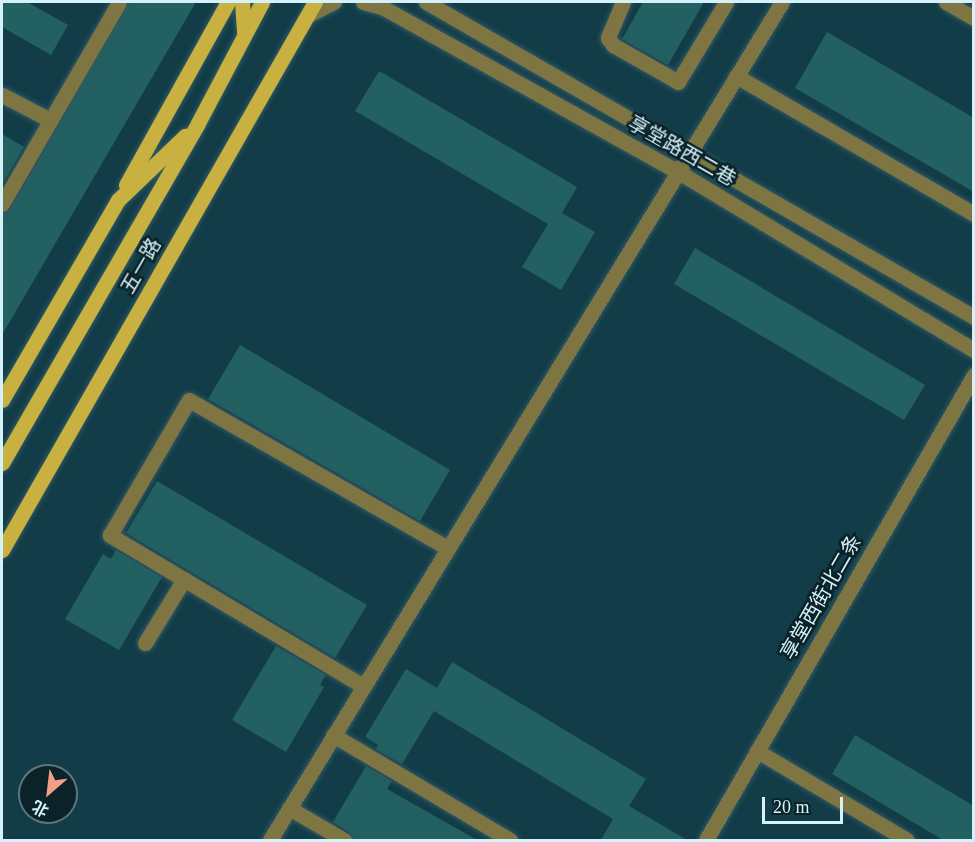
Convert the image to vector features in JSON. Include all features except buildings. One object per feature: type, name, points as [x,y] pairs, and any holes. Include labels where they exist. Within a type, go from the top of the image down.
[{"type":"main road","points":[[2,400],[118,200],[228,2]]},
{"type":"main road","points":[[242,2],[244,35]]},
{"type":"main road","points":[[2,463],[198,123],[262,2]]},
{"type":"main road","name":"五一路","points":[[2,550],[311,8]]},
{"type":"main road","points":[[118,200],[198,123]]},
{"type":"street","points":[[2,204],[119,2]]},
{"type":"street","points":[[311,8],[334,2]]},
{"type":"street","name":"享堂路西二巷","points":[[363,2],[382,7],[677,171],[974,350]]},
{"type":"street","name":"享堂路西二巷","points":[[426,2],[687,155],[974,317]]},
{"type":"street","points":[[623,2],[608,38],[613,45],[678,82],[726,2]]},
{"type":"street","points":[[270,840],[782,2]]},
{"type":"street","points":[[946,2],[974,18]]},
{"type":"street","points":[[736,76],[974,214]]},
{"type":"street","points":[[2,95],[50,120]]},
{"type":"street","name":"享堂西街北二条","points":[[706,840],[974,375]]},
{"type":"street","points":[[363,686],[110,535],[189,400],[447,548]]},
{"type":"street","points":[[145,643],[184,579]]},
{"type":"street","points":[[333,735],[510,840]]},
{"type":"street","points":[[757,751],[907,840]]},
{"type":"street","points":[[289,808],[344,840]]}]
